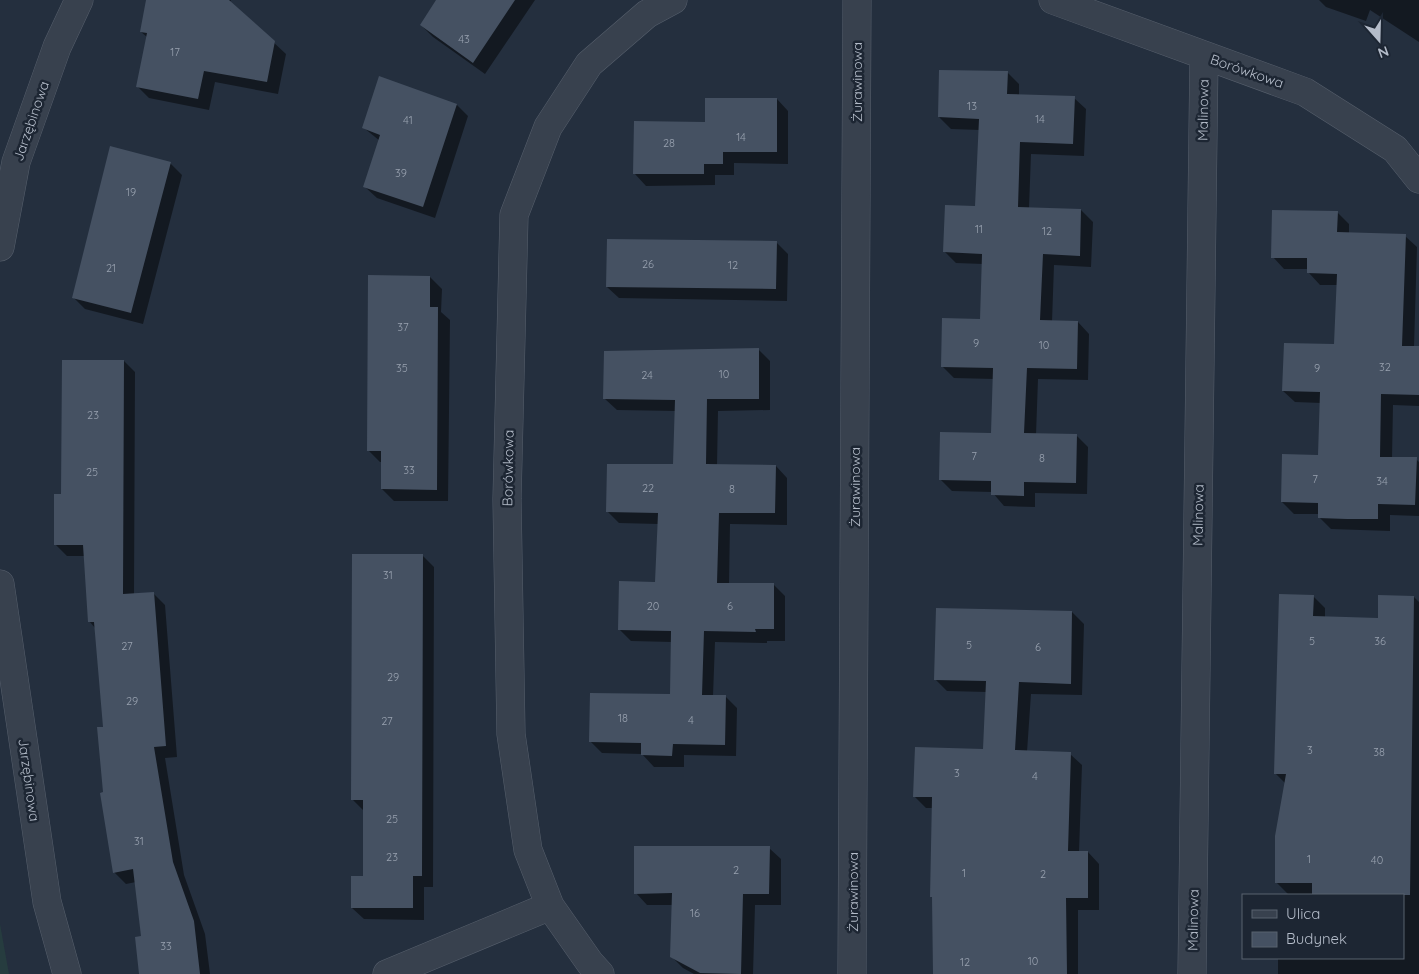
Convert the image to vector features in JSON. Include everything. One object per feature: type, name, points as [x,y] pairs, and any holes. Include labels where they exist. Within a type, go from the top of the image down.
[{"type":"street","name":"Jarzębinowa","points":[[0,247],[16,162],[57,47],[79,0]]},
{"type":"street","name":"Borówkowa","points":[[600,974],[590,963],[550,906],[528,850],[511,734],[507,500],[514,215],[548,127],[589,64],[646,14],[673,0]]},
{"type":"street","name":"Żurawinowa","points":[[852,974],[857,0]]},
{"type":"street","name":"Borówkowa","points":[[1053,0],[1305,92],[1395,149],[1419,179]]},
{"type":"street","name":"Malinowa","points":[[1192,974],[1204,56]]},
{"type":"street","name":"Jarzębinowa","points":[[0,584],[47,902],[66,974]]},
{"type":"street","points":[[387,974],[550,906]]},
{"type":"green space","points":[[0,924],[9,974],[0,974]]},
{"type":"building","points":[[146,0],[229,0],[275,41],[267,82],[204,71],[198,99],[136,87],[147,33],[140,32]]},
{"type":"building","points":[[436,0],[515,0],[473,63],[420,25]]},
{"type":"building","points":[[939,70],[1008,71],[1007,94],[1075,96],[1073,144],[1020,142],[1018,207],[1081,209],[1080,256],[1043,254],[1040,320],[1078,321],[1077,369],[1027,368],[1024,433],[1077,434],[1076,483],[1024,482],[1024,496],[991,495],[991,481],[939,480],[940,432],[991,433],[993,368],[941,367],[942,318],[980,319],[982,254],[943,252],[945,205],[975,206],[979,119],[938,117]]},
{"type":"building","points":[[379,76],[457,104],[423,207],[363,187],[380,135],[362,128]]},
{"type":"building","points":[[705,98],[777,98],[777,152],[723,152],[723,164],[704,164],[704,174],[633,174],[634,121],[705,122]]},
{"type":"building","points":[[110,146],[171,162],[131,313],[72,298]]},
{"type":"building","points":[[1272,210],[1338,211],[1337,232],[1406,234],[1402,346],[1419,346],[1419,395],[1381,394],[1380,457],[1417,457],[1415,505],[1378,504],[1378,519],[1347,519],[1318,518],[1318,503],[1281,502],[1282,454],[1318,455],[1320,392],[1282,391],[1284,343],[1334,344],[1337,274],[1307,273],[1307,258],[1271,258]]},
{"type":"building","points":[[607,239],[777,241],[776,289],[606,287]]},
{"type":"building","points":[[368,275],[430,276],[430,307],[438,307],[437,490],[381,489],[381,451],[367,451]]},
{"type":"building","points":[[759,348],[759,399],[707,399],[706,464],[776,465],[775,513],[719,513],[717,583],[774,583],[774,629],[755,629],[756,632],[704,631],[702,695],[726,695],[725,745],[673,744],[672,756],[641,755],[641,743],[589,742],[590,693],[670,694],[671,631],[618,630],[619,581],[655,582],[658,513],[606,512],[607,464],[673,464],[675,400],[603,399],[604,351]]},
{"type":"building","points":[[62,360],[124,360],[123,594],[154,592],[166,746],[154,747],[173,862],[194,921],[200,974],[139,974],[135,937],[141,936],[133,869],[113,873],[100,793],[103,792],[97,727],[103,727],[94,622],[88,622],[83,545],[54,545],[54,494],[61,494]]},
{"type":"building","points":[[352,554],[423,554],[422,876],[413,876],[413,908],[351,908],[351,876],[363,876],[363,800],[351,800]]},
{"type":"building","points":[[1279,594],[1314,595],[1313,616],[1378,618],[1378,595],[1414,596],[1410,895],[1312,894],[1312,883],[1275,883],[1275,836],[1286,774],[1274,774]]},
{"type":"building","points":[[936,608],[1072,611],[1071,684],[1019,682],[1015,750],[1071,752],[1068,851],[1088,851],[1088,898],[1066,898],[1067,974],[933,974],[932,897],[930,897],[932,797],[913,797],[915,747],[983,749],[986,681],[934,680]]},
{"type":"building","points":[[634,846],[770,846],[769,894],[743,894],[741,974],[700,973],[670,957],[672,893],[634,894]]}]
